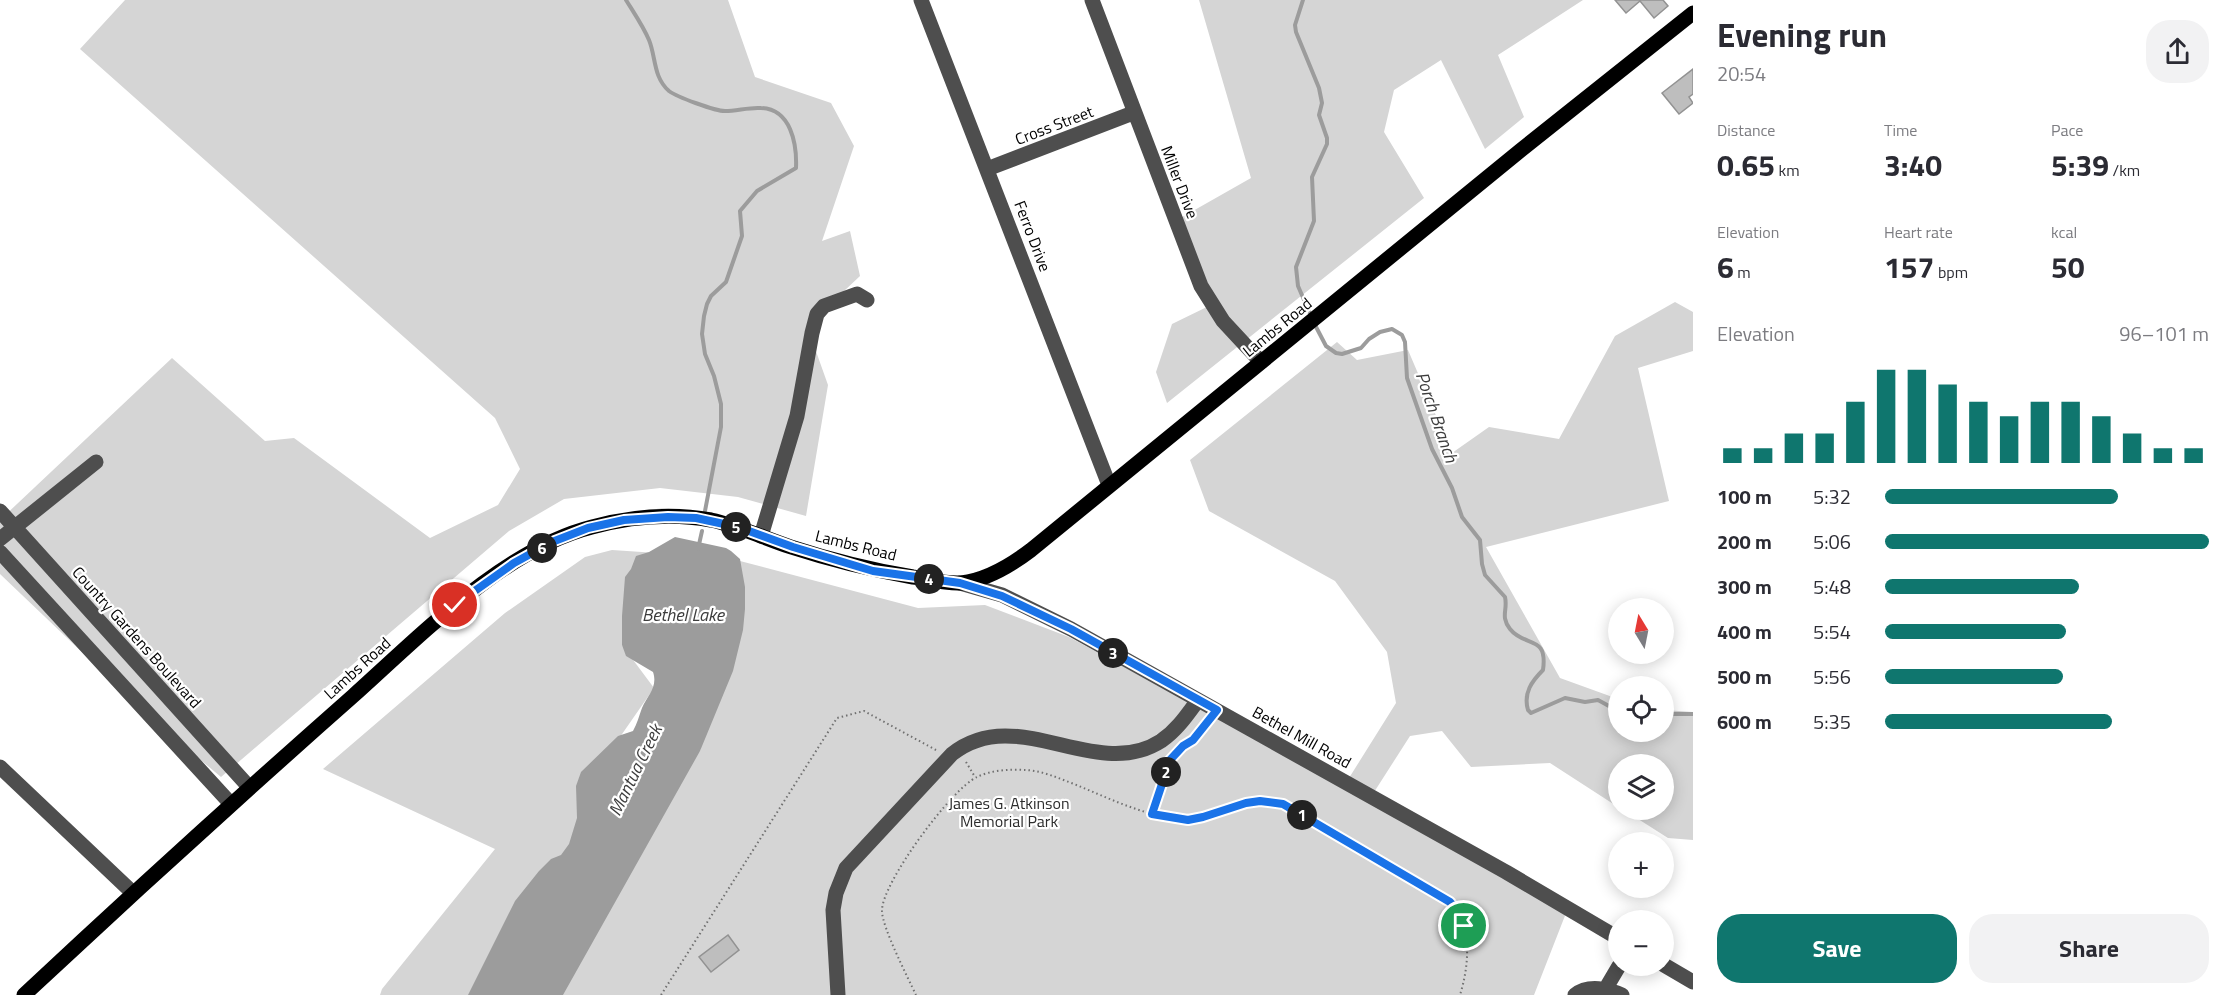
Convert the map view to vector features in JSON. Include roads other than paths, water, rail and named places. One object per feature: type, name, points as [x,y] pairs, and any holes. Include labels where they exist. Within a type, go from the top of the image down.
[{"type":"main road","name":"Lambs Road","points":[[24,995],[249,787],[455,605],[514,563],[552,542],[588,528],[624,520],[668,517],[712,521],[873,571],[960,583],[985,577],[1016,561],[1693,13]]},
{"type":"street","name":"Ferro Drive","points":[[921,0],[1109,485]]},
{"type":"street","name":"Miller Drive","points":[[1092,0],[1133,113],[1201,286],[1234,334],[1262,362]]},
{"type":"street","name":"Cross Street","points":[[987,169],[1133,113]]},
{"type":"street","points":[[761,536],[797,416],[817,314],[824,306],[857,294],[867,300]]},
{"type":"street","points":[[0,539],[96,462]]},
{"type":"street","name":"Country Gardens Boulevard","points":[[0,511],[249,787]]},
{"type":"street","points":[[0,552],[231,804]]},
{"type":"street","name":"Bethel Mill Road","points":[[960,583],[1029,607],[1506,872],[1608,932]]},
{"type":"street","points":[[838,995],[834,902],[846,868],[952,754],[972,742],[1002,735],[1102,753],[1134,752],[1154,745],[1169,735],[1184,720],[1198,700]]},
{"type":"street","points":[[0,767],[133,893]]},
{"type":"street","points":[[1674,971],[1693,982]]},
{"type":"street","points":[[1606,988],[1613,976]]},
{"type":"street","points":[[1575,995],[1580,991],[1606,988],[1622,995]]},
{"type":"water","name":"Bethel Lake","points":[[675,537],[731,551],[740,559],[745,587],[743,630],[733,671],[700,751],[563,995],[468,995],[515,901],[539,871],[551,859],[561,855],[569,844],[577,818],[576,786],[581,772],[618,736],[633,731],[652,691],[653,672],[626,656],[622,645],[625,577],[636,556],[649,552]]},
{"type":"waterway","name":"Mantua Creek","points":[[626,0],[647,35],[657,73],[669,91],[688,100],[720,110],[756,108],[771,110],[786,121],[795,149],[796,168],[757,191],[740,211],[742,236],[726,282],[711,296],[704,316],[702,334],[705,354],[714,376],[721,404],[721,427],[705,511]]},
{"type":"waterway","name":"Porch Branch","points":[[1303,0],[1295,25],[1296,32],[1319,88],[1322,103],[1319,115],[1327,138],[1327,144],[1312,177],[1314,221],[1296,267],[1298,286],[1311,316]]},
{"type":"waterway","name":"Porch Branch","points":[[1314,323],[1326,346],[1342,354],[1361,348],[1380,332],[1392,329],[1402,335],[1405,342],[1407,378],[1432,449],[1452,488],[1462,517],[1480,540],[1485,575],[1505,597],[1505,617],[1510,629],[1516,635],[1539,646],[1542,651],[1543,670],[1535,678],[1528,693],[1528,710],[1531,713],[1565,698],[1585,702],[1598,700],[1608,706]]},
{"type":"waterway","name":"Mantua Creek","points":[[698,549],[702,531]]},
{"type":"waterway","name":"Porch Branch","points":[[1674,714],[1693,714]]},
{"type":"park label","name":"James G. Atkinson Memorial Park","points":[[1009,812]]}]
